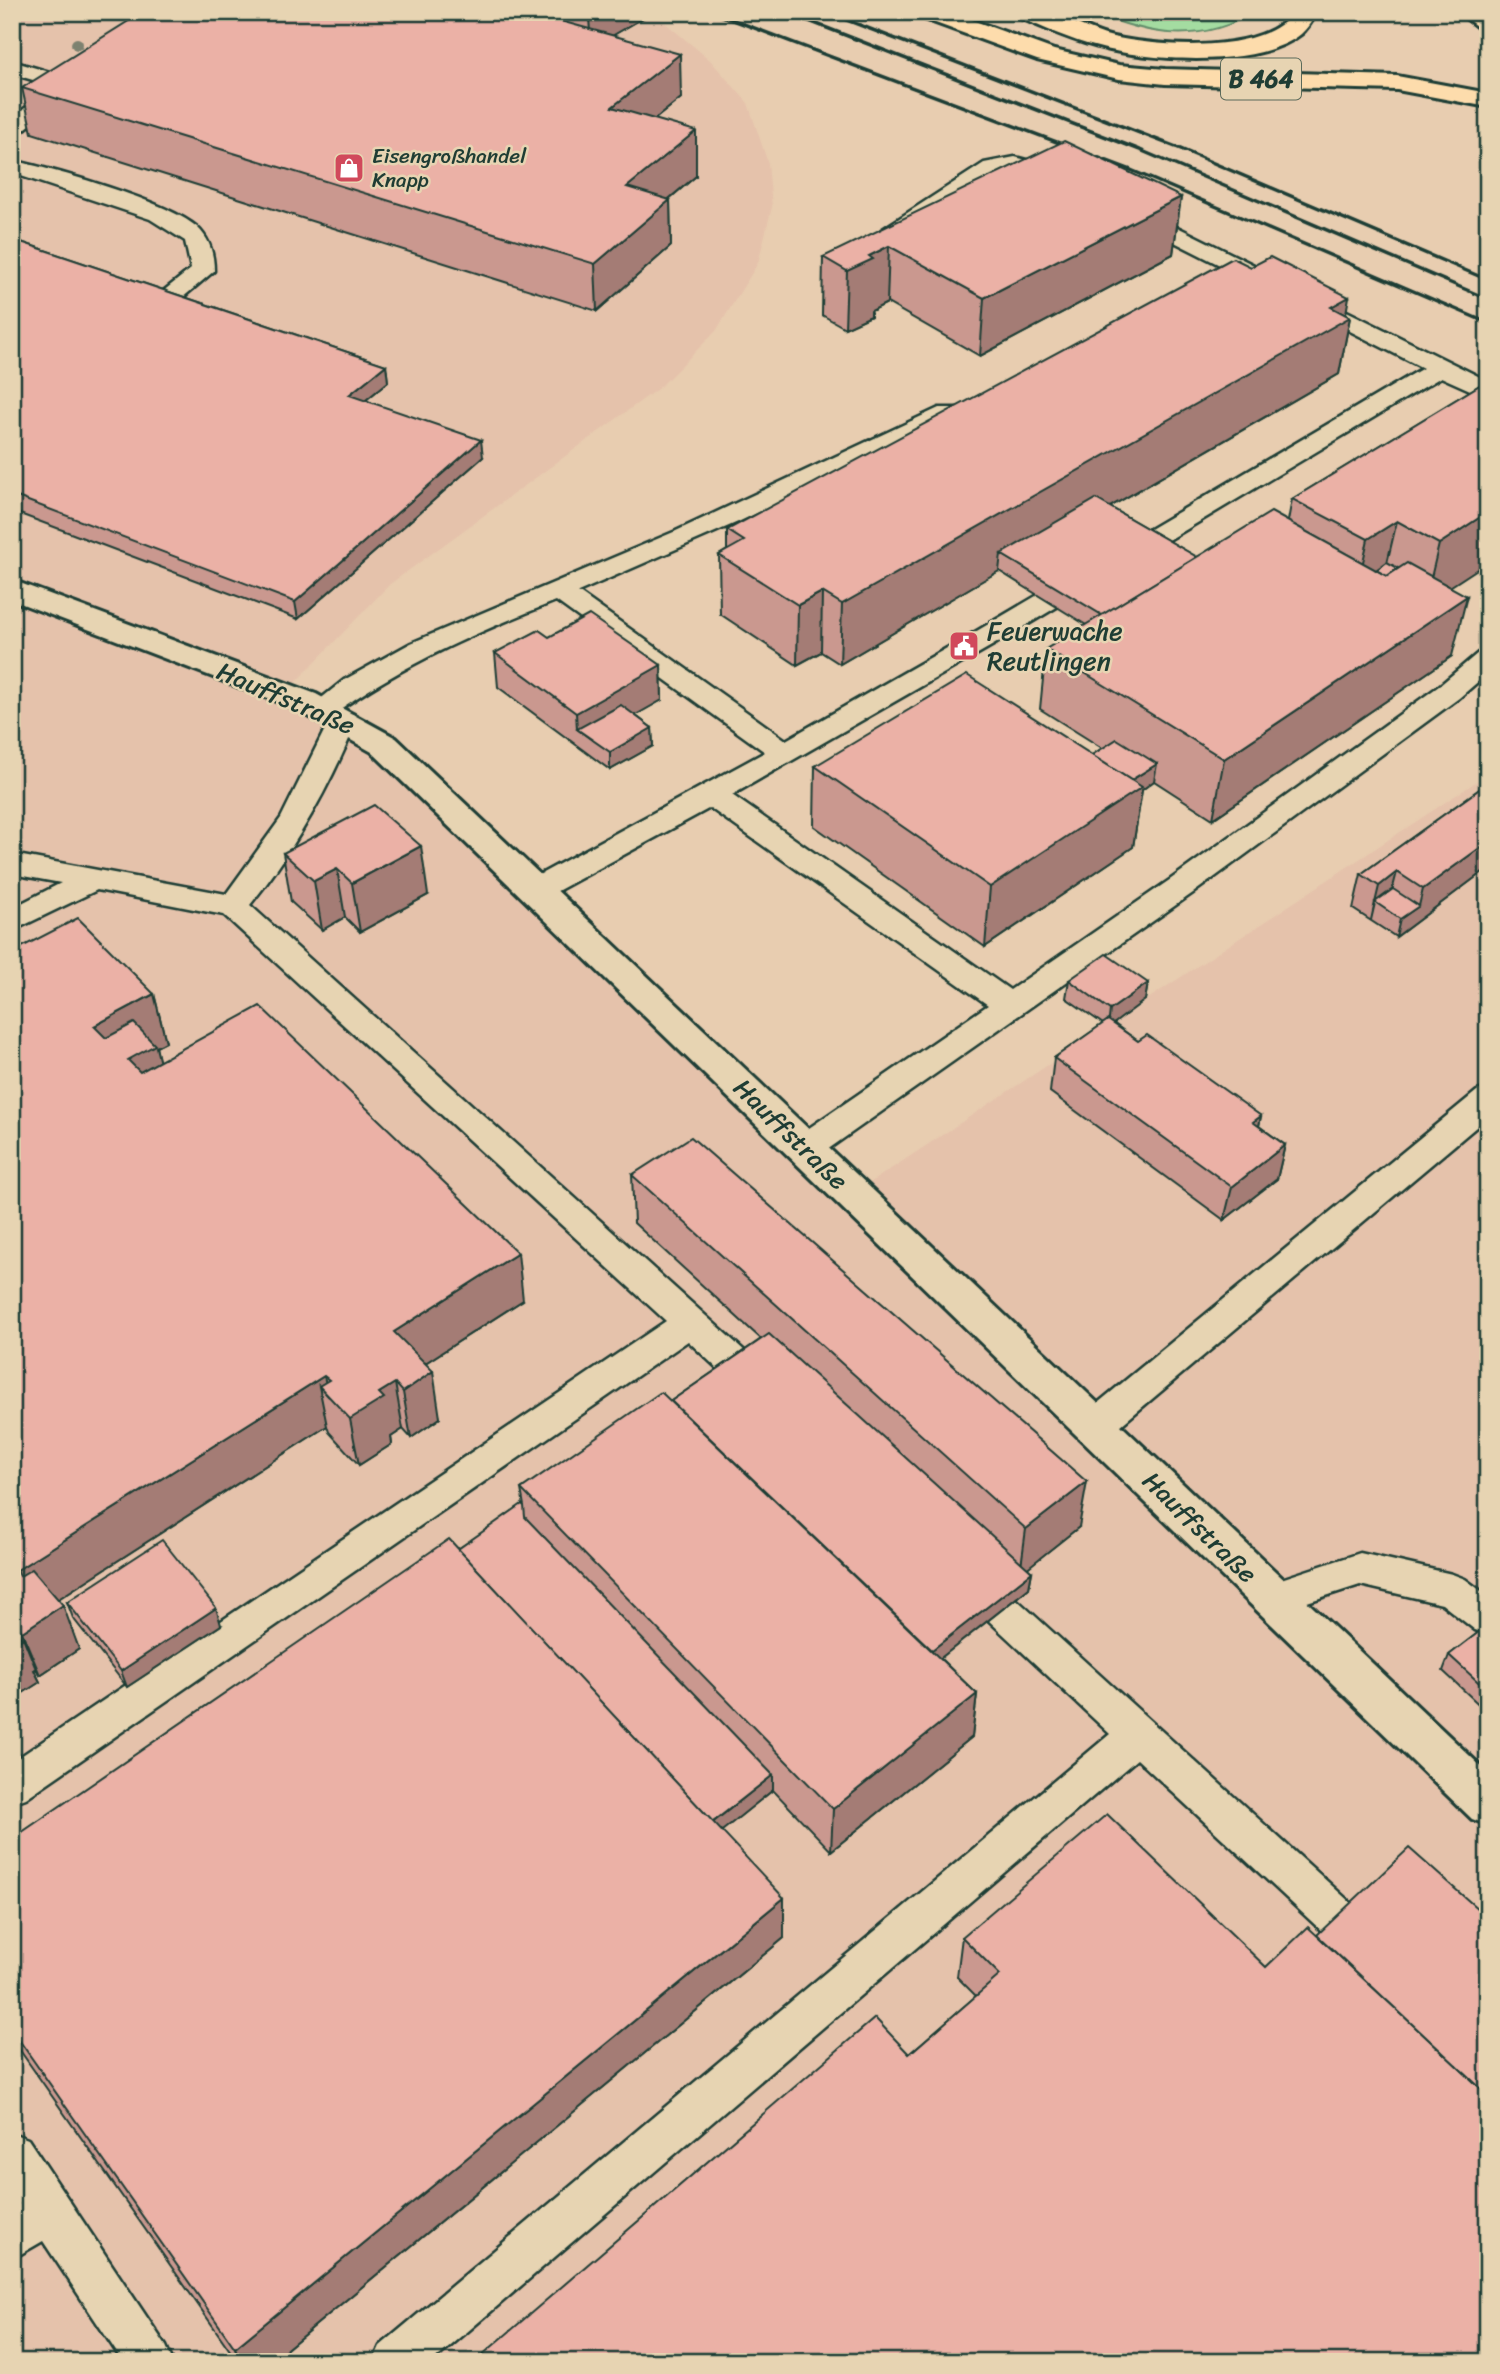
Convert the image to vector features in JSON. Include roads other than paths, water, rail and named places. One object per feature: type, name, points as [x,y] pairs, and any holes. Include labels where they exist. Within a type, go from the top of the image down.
[{"type":"main road","name":"B 464","points":[[926,12],[1083,65],[1118,72],[1198,78],[1399,81],[1488,100]]},
{"type":"main road","points":[[1026,12],[1071,32],[1117,45],[1175,52],[1228,50],[1272,40],[1303,21],[1306,12]]},
{"type":"main road","points":[[1469,12],[1488,24]]},
{"type":"street","name":"Hauffstraße","points":[[12,589],[332,715],[384,745],[1488,1804]]},
{"type":"lane","points":[[12,67],[70,84]]},
{"type":"lane","points":[[12,128],[93,69]]},
{"type":"lane","points":[[871,243],[992,168],[1015,164],[1031,166],[1082,187]]},
{"type":"lane","points":[[12,166],[163,216],[188,230],[203,250],[202,271],[160,305]]},
{"type":"lane","points":[[1119,205],[1488,391]]},
{"type":"lane","points":[[1218,277],[1241,265]]},
{"type":"lane","points":[[537,889],[589,863],[985,638],[1441,367]]},
{"type":"lane","points":[[233,906],[266,866],[298,818],[324,769],[332,715],[363,680],[430,642],[679,540],[965,405]]},
{"type":"lane","points":[[558,590],[784,752]]},
{"type":"lane","points":[[805,1148],[1011,1006],[1405,725],[1488,659]]},
{"type":"lane","points":[[710,794],[1011,1006]]},
{"type":"lane","points":[[12,864],[233,906],[792,1415]]},
{"type":"lane","points":[[12,921],[94,879]]},
{"type":"lane","points":[[1094,1426],[1198,1343],[1488,1099]]},
{"type":"lane","points":[[12,1785],[690,1322]]},
{"type":"lane","points":[[944,1556],[1398,1972]]},
{"type":"lane","points":[[1273,1597],[1360,1569],[1452,1590],[1488,1618]]},
{"type":"lane","points":[[396,2362],[1138,1734]]},
{"type":"lane","points":[[12,2155],[150,2362]]},
{"type":"lane","points":[[12,2237],[49,2209]]},
{"type":"railway","points":[[712,12],[1131,170],[1488,323]]},
{"type":"railway","points":[[786,12],[1140,150],[1488,299]]},
{"type":"railway","points":[[826,12],[1176,147],[1488,280]]},
{"type":"place","name":"Eisengroßhandel Knapp","points":[[349,168]]},
{"type":"place","name":"Feuerwache Reutlingen","points":[[964,646]]}]
